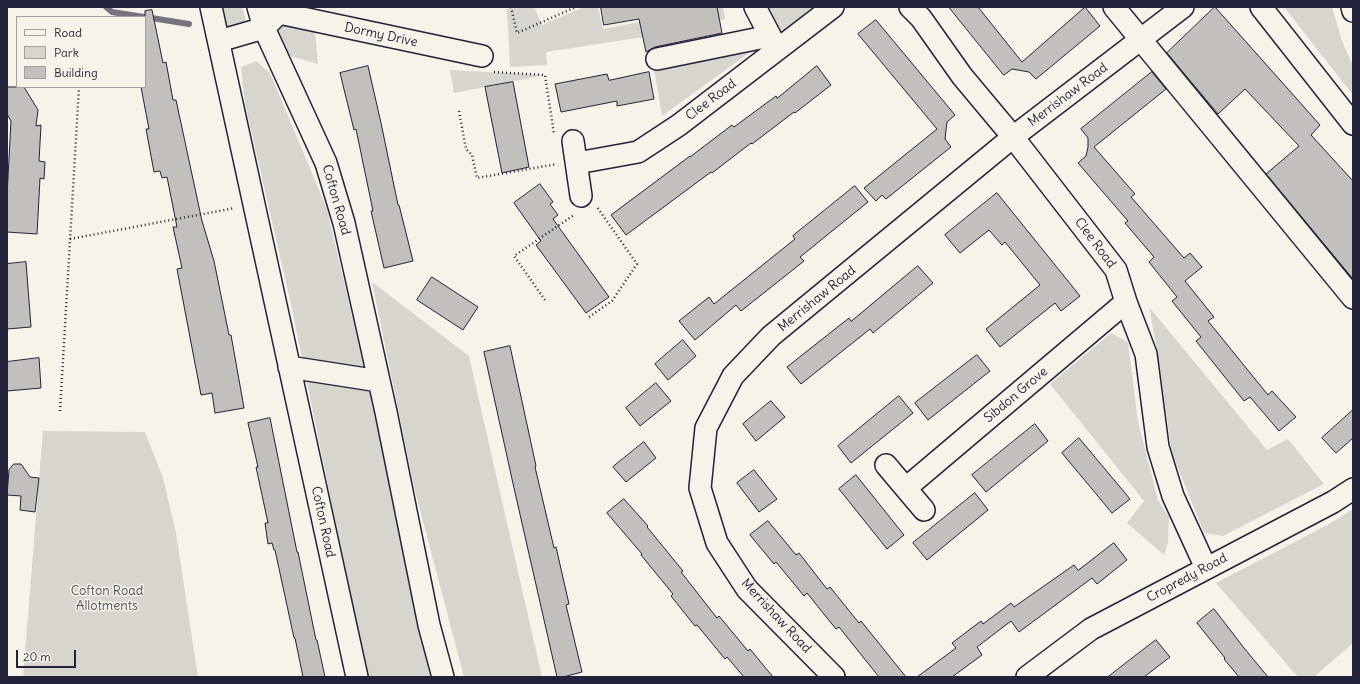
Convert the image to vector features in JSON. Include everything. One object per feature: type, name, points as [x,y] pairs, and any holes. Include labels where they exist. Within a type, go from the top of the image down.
[{"type":"street","name":"Cofton Road","points":[[211,7],[357,677]]},
{"type":"street","name":"Cofton Road","points":[[258,7],[264,28],[326,163],[344,223],[379,381],[429,625],[443,677]]},
{"type":"street","points":[[656,59],[774,43],[755,7]]},
{"type":"street","name":"Clee Road","points":[[577,163],[638,152],[679,125],[774,43],[833,7]]},
{"type":"street","name":"Clee Road","points":[[910,7],[921,18],[962,76],[1013,138],[1116,270],[1126,302],[1146,354],[1158,447],[1173,496],[1206,568]]},
{"type":"street","points":[[1114,7],[1353,298]]},
{"type":"street","name":"Merrishaw Road","points":[[834,677],[747,589],[717,543],[700,488],[706,428],[733,376],[771,336],[1013,138],[1183,7]]},
{"type":"street","points":[[1261,7],[1353,124]]},
{"type":"street","points":[[1352,7],[1353,11]]},
{"type":"street","points":[[219,41],[264,28],[280,10]]},
{"type":"street","name":"Dormy Drive","points":[[280,10],[486,64]]},
{"type":"street","points":[[573,140],[577,163],[578,205]]},
{"type":"street","name":"Sibdon Grove","points":[[906,488],[1126,302]]},
{"type":"street","points":[[289,367],[379,381]]},
{"type":"street","points":[[886,465],[924,510]]},
{"type":"street","name":"Cropredy Road","points":[[1027,677],[1091,629],[1333,502],[1353,489]]},
{"type":"path","points":[[511,7],[517,33],[576,7]]},
{"type":"path","points":[[486,64],[545,75],[554,137],[573,140]]},
{"type":"path","points":[[60,411],[80,88]]},
{"type":"path","points":[[460,111],[466,149],[472,155],[476,178],[559,163],[577,163]]},
{"type":"path","points":[[545,300],[514,256],[578,205],[593,202],[637,264],[612,301],[590,317]]},
{"type":"path","points":[[70,239],[253,205]]},
{"type":"green space","points":[[220,7],[242,7],[246,21],[240,29],[225,29]]},
{"type":"green space","points":[[271,7],[313,7],[318,64],[287,55]]},
{"type":"green space","points":[[513,7],[534,7],[542,25],[584,7],[598,7],[603,29],[719,7],[723,7],[725,19],[650,36],[546,52],[547,65],[510,67],[507,9]]},
{"type":"green space","points":[[761,7],[820,7],[779,38]]},
{"type":"green space","points":[[1284,7],[1332,7],[1342,41],[1353,66],[1353,95]]},
{"type":"green space","points":[[760,45],[662,116],[654,69]]},
{"type":"green space","points":[[256,61],[270,73],[327,209],[436,677],[367,677],[291,304],[245,104],[241,67]]},
{"type":"green space","points":[[450,70],[545,75],[454,93]]},
{"type":"green space","points":[[372,282],[469,356],[542,677],[464,677],[414,487]]},
{"type":"green space","points":[[1149,307],[1267,450],[1288,439],[1324,484],[1223,536],[1204,533],[1172,453],[1157,349]]},
{"type":"green space","points":[[1111,333],[1128,342],[1138,422],[1158,500],[1169,517],[1168,542],[1164,555],[1127,523],[1144,501],[1050,384]]},
{"type":"green space","name":"Cofton Road Allotments","points":[[43,431],[145,432],[163,478],[176,533],[198,677],[23,677]]},
{"type":"green space","points":[[1353,509],[1353,643],[1314,677],[1298,677],[1216,583],[1331,523]]},
{"type":"building","points":[[601,7],[717,7],[722,33],[655,47],[646,52],[639,19],[604,25]]},
{"type":"building","points":[[949,7],[978,7],[1022,62],[1085,7],[1100,26],[1036,79],[1029,72],[1012,69],[1004,75]]},
{"type":"building","points":[[1215,7],[1320,125],[1311,135],[1353,181],[1353,279],[1266,174],[1299,146],[1245,89],[1218,114],[1167,53]]},
{"type":"building","points":[[152,10],[163,63],[166,62],[173,100],[176,100],[202,221],[214,261],[229,335],[231,335],[244,408],[215,413],[212,393],[201,395],[177,269],[182,268],[173,227],[177,227],[167,177],[162,178],[160,171],[154,172],[146,129],[149,129],[141,88],[146,88],[145,11]]},
{"type":"building","points":[[876,20],[955,115],[947,122],[946,130],[945,139],[951,147],[886,199],[882,195],[876,201],[864,188],[937,129],[858,34]]},
{"type":"building","points":[[368,66],[398,205],[413,261],[384,268],[371,211],[373,211],[356,129],[354,130],[340,73]]},
{"type":"building","points":[[817,66],[831,85],[795,113],[794,112],[752,144],[751,143],[626,235],[611,215],[732,125],[734,127],[776,96],[777,98]]},
{"type":"building","points":[[649,72],[654,99],[617,106],[617,101],[561,112],[555,84],[607,74],[609,80]]},
{"type":"building","points":[[1152,72],[1166,89],[1094,147],[1135,194],[1131,197],[1184,258],[1190,253],[1202,267],[1185,281],[1214,317],[1208,321],[1268,395],[1272,391],[1296,417],[1279,431],[1250,397],[1244,401],[1196,341],[1201,337],[1172,301],[1177,297],[1149,262],[1154,257],[1125,223],[1128,221],[1078,163],[1086,156],[1088,147],[1088,138],[1081,129]]},
{"type":"building","points":[[513,82],[529,167],[502,173],[485,87]]},
{"type":"building","points":[[7,87],[25,88],[38,110],[36,126],[41,125],[39,161],[45,162],[44,179],[40,178],[37,234],[7,232],[7,196],[11,121],[7,114]]},
{"type":"building","points":[[540,184],[553,202],[550,204],[558,215],[553,219],[609,297],[586,313],[536,245],[541,241],[514,203]]},
{"type":"building","points":[[855,186],[868,202],[800,257],[804,261],[741,311],[736,305],[695,340],[679,321],[709,297],[714,304],[795,239],[793,236]]},
{"type":"building","points":[[997,193],[1080,296],[1061,311],[1055,303],[1000,347],[986,329],[1040,285],[1005,242],[1002,245],[989,230],[960,253],[945,235]]},
{"type":"building","points":[[26,262],[31,327],[7,329],[7,264]]},
{"type":"building","points":[[918,266],[933,283],[873,333],[870,329],[801,384],[787,367],[849,318],[851,321]]},
{"type":"building","points":[[432,277],[478,307],[463,330],[417,300]]},
{"type":"building","points":[[683,340],[696,356],[668,380],[655,364]]},
{"type":"building","points":[[510,346],[535,467],[569,604],[566,605],[582,672],[563,677],[557,677],[484,352]]},
{"type":"building","points":[[977,355],[990,371],[928,420],[915,403]]},
{"type":"building","points":[[39,358],[41,388],[7,391],[7,362]]},
{"type":"building","points":[[656,383],[671,401],[640,426],[626,408]]},
{"type":"building","points":[[899,396],[913,413],[851,463],[838,446]]},
{"type":"building","points":[[771,401],[785,417],[756,441],[743,424]]},
{"type":"building","points":[[1353,410],[1353,438],[1336,453],[1322,438]]},
{"type":"building","points":[[270,418],[297,552],[325,677],[303,677],[275,550],[272,543],[268,544],[265,523],[268,523],[248,423]]},
{"type":"building","points":[[1035,424],[1048,441],[986,492],[972,475]]},
{"type":"building","points":[[1079,438],[1130,499],[1112,513],[1062,453]]},
{"type":"building","points":[[644,442],[656,458],[626,482],[613,467]]},
{"type":"building","points":[[14,464],[21,464],[30,477],[39,478],[35,512],[20,510],[21,496],[7,495],[9,470]]},
{"type":"building","points":[[754,470],[777,499],[759,512],[737,483]]},
{"type":"building","points":[[856,475],[904,535],[887,549],[839,489]]},
{"type":"building","points":[[975,493],[988,510],[927,560],[913,543]]},
{"type":"building","points":[[624,499],[648,526],[647,527],[683,571],[681,572],[717,618],[719,616],[748,651],[750,649],[773,677],[744,677],[727,657],[725,659],[697,625],[695,626],[671,596],[673,594],[641,555],[642,554],[607,513]]},
{"type":"building","points":[[768,521],[796,555],[799,553],[827,589],[830,587],[859,623],[861,621],[906,677],[879,677],[839,627],[836,629],[807,593],[804,596],[776,562],[774,564],[750,535]]},
{"type":"building","points":[[1114,543],[1127,560],[1097,584],[1092,578],[1019,632],[1011,621],[977,647],[982,655],[952,677],[917,677],[956,648],[952,643],[981,621],[983,624],[1011,603],[1014,607],[1074,565],[1078,570]]},
{"type":"building","points":[[1214,609],[1268,677],[1239,677],[1224,659],[1225,658],[1197,623]]},
{"type":"building","points":[[1156,640],[1170,657],[1144,677],[1108,677]]},
{"type":"waterway","points":[[106,7],[112,12],[138,16]]},
{"type":"waterway","points":[[146,17],[189,24]]}]
